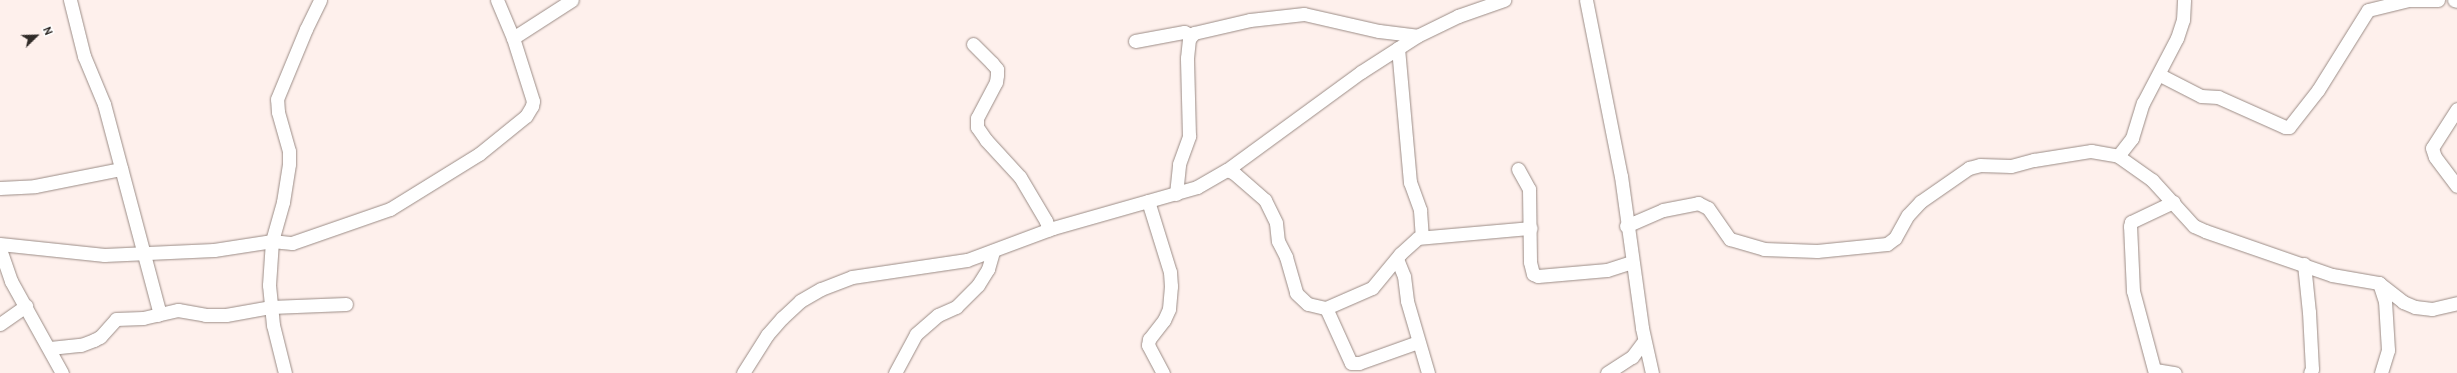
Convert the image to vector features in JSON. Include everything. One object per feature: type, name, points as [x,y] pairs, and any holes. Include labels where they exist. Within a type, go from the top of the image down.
[{"type":"street","points":[[70,0],[79,41],[100,92],[137,236],[144,254],[159,310],[158,315]]},
{"type":"street","points":[[285,373],[273,325],[269,267],[272,241],[283,202],[289,164],[289,151],[278,112],[276,99],[320,0]]},
{"type":"street","points":[[0,244],[104,255],[214,250],[272,241],[292,243],[307,240],[390,209],[479,154],[526,116],[532,106],[533,100],[513,38],[497,0]]},
{"type":"street","points":[[513,38],[572,0]]},
{"type":"street","points":[[743,373],[778,323],[800,301],[821,289],[852,277],[958,262],[993,251],[1049,230],[1197,187],[1227,170],[1361,72],[1417,36],[1451,19],[1504,0]]},
{"type":"street","points":[[1586,0],[1621,176],[1626,226],[1644,342],[1652,373]]},
{"type":"street","points":[[2118,156],[2132,138],[2143,103],[2160,75],[2181,28],[2184,0]]},
{"type":"street","points":[[2160,75],[2200,96],[2218,97],[2285,127],[2289,127],[2318,90],[2368,10],[2409,0],[2438,0]]},
{"type":"street","points":[[1134,42],[1184,32],[1191,35],[1206,28],[1224,24],[1304,14],[1379,31],[1417,36]]},
{"type":"street","points":[[1176,194],[1179,164],[1189,136],[1187,58],[1191,35]]},
{"type":"street","points":[[973,44],[997,69],[996,82],[977,118],[977,127],[986,140],[1020,177],[1043,216],[1049,230]]},
{"type":"street","points":[[1398,48],[1410,182],[1420,210],[1422,237]]},
{"type":"street","points":[[2457,109],[2432,148],[2435,157],[2457,186]]},
{"type":"street","points":[[1626,226],[1663,210],[1698,203],[1708,208],[1730,238],[1764,249],[1817,251],[1887,244],[1895,238],[1908,215],[1920,202],[1969,168],[1980,165],[2011,166],[2034,160],[2056,158],[2091,151],[2118,156],[2152,180],[2194,226],[2230,238],[2248,247],[2304,264],[2332,275],[2379,283],[2403,302],[2415,308],[2432,309],[2457,303]]},
{"type":"street","points":[[0,188],[35,186],[121,169]]},
{"type":"street","points":[[1518,169],[1529,189],[1531,228],[1530,262],[1532,272],[1535,276],[1607,270],[1632,262]]},
{"type":"street","points":[[1227,170],[1234,173],[1265,200],[1276,223],[1278,241],[1286,257],[1298,296],[1308,304],[1326,308],[1372,288],[1411,243],[1422,237],[1531,228]]},
{"type":"street","points":[[1148,201],[1170,272],[1171,286],[1169,309],[1164,320],[1149,339],[1148,345],[1162,373]]},
{"type":"street","points":[[2173,202],[2131,222],[2130,226],[2133,291],[2155,372],[2175,373]]},
{"type":"street","points":[[895,373],[916,334],[938,315],[956,307],[978,285],[988,269],[993,251]]},
{"type":"street","points":[[1,258],[62,373]]},
{"type":"street","points":[[1397,259],[1404,276],[1406,294],[1418,342],[1428,373]]},
{"type":"street","points":[[2304,264],[2309,312],[2312,369],[2310,373]]},
{"type":"street","points":[[2379,283],[2385,300],[2388,350],[2381,373]]},
{"type":"street","points":[[50,348],[81,345],[94,340],[116,319],[158,315],[178,310],[205,315],[226,315],[271,307],[346,304]]},
{"type":"street","points":[[0,324],[26,306]]},
{"type":"street","points":[[1326,308],[1353,364],[1418,342]]},
{"type":"street","points":[[1607,373],[1632,357],[1644,342]]}]
